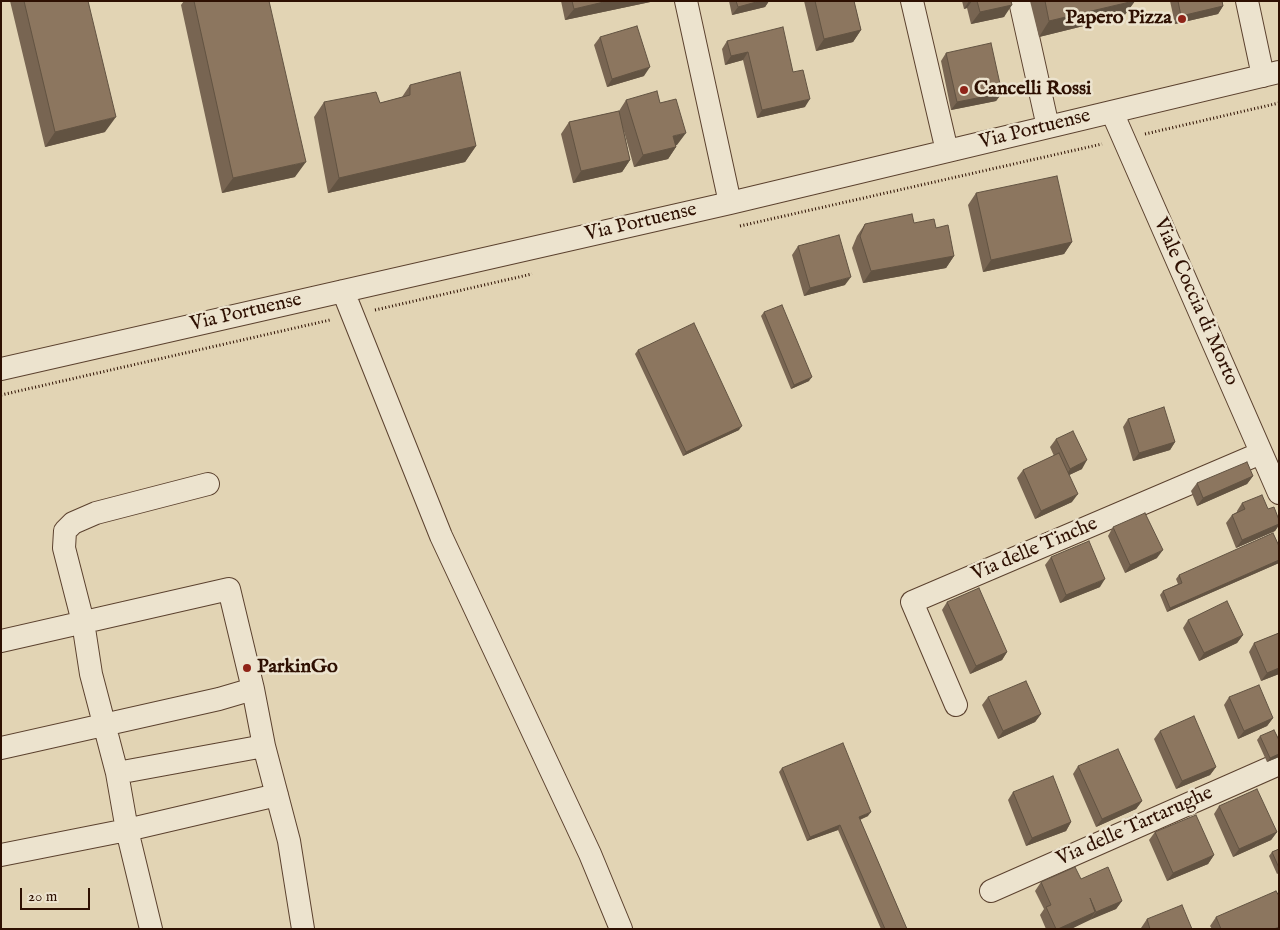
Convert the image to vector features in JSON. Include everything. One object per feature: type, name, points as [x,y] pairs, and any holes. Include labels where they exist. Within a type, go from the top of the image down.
[{"type":"street","points":[[686,1],[730,203]]},
{"type":"street","points":[[912,1],[948,151]]},
{"type":"street","points":[[1020,1],[1048,127]]},
{"type":"street","points":[[1247,1],[1271,74]]},
{"type":"street","name":"Via Portuense","points":[[1,369],[730,203],[1271,74]]},
{"type":"street","name":"Viale Coccia di Morto","points":[[1112,112],[1279,493]]},
{"type":"street","points":[[343,291],[441,536],[590,854],[621,929]]},
{"type":"street","name":"Via delle Tinche","points":[[956,705],[912,602],[1261,453]]},
{"type":"street","points":[[151,929],[127,830],[118,772],[90,674],[83,622],[64,548],[65,531],[73,523],[96,513],[208,484]]},
{"type":"street","points":[[1,642],[229,589],[253,689],[264,746],[289,841],[303,929]]},
{"type":"street","points":[[1,748],[105,723],[219,699],[253,689]]},
{"type":"street","points":[[118,772],[264,746]]},
{"type":"street","name":"Via delle Tartarughe","points":[[991,891],[1279,764]]},
{"type":"street","points":[[1,855],[127,830],[277,795]]},
{"type":"building","points":[[24,1],[88,1],[116,117],[55,132]]},
{"type":"building","points":[[194,1],[269,1],[306,162],[233,178]]},
{"type":"building","points":[[572,1],[608,1],[574,9]]},
{"type":"building","points":[[736,1],[760,1],[738,7]]},
{"type":"building","points":[[815,1],[854,1],[861,30],[824,39]]},
{"type":"building","points":[[977,1],[1011,1],[1012,5],[980,12]]},
{"type":"building","points":[[1045,1],[1134,1],[1049,21]]},
{"type":"building","points":[[1178,1],[1222,1],[1223,6],[1181,16]]},
{"type":"building","points":[[637,26],[650,67],[612,79],[600,37]]},
{"type":"building","points":[[783,27],[793,72],[803,70],[810,99],[762,110],[748,52],[731,56],[727,41]]},
{"type":"building","points":[[991,43],[1002,93],[957,102],[946,53]]},
{"type":"building","points":[[460,72],[476,146],[339,178],[324,102],[376,92],[380,103],[410,95],[410,85]]},
{"type":"building","points":[[657,91],[660,103],[676,99],[686,133],[673,136],[676,147],[643,155],[626,100]]},
{"type":"building","points":[[619,111],[630,160],[581,171],[569,122]]},
{"type":"building","points":[[1057,176],[1072,242],[991,260],[976,193]]},
{"type":"building","points":[[912,214],[914,223],[934,219],[936,228],[948,225],[954,256],[871,271],[860,236],[865,224]]},
{"type":"building","points":[[839,235],[851,277],[810,288],[798,246]]},
{"type":"building","points":[[782,305],[812,377],[794,385],[764,312]]},
{"type":"building","points":[[694,323],[742,426],[686,452],[638,350]]},
{"type":"building","points":[[1164,407],[1175,442],[1139,453],[1128,419]]},
{"type":"building","points":[[1073,431],[1087,460],[1070,469],[1056,439]]},
{"type":"building","points":[[1059,453],[1078,494],[1041,511],[1023,470]]},
{"type":"building","points":[[1247,462],[1253,476],[1203,498],[1197,483]]},
{"type":"building","points":[[1262,495],[1268,509],[1274,507],[1279,524],[1242,540],[1232,515],[1245,509],[1242,503]]},
{"type":"building","points":[[1145,513],[1163,550],[1130,565],[1113,527]]},
{"type":"building","points":[[1273,533],[1279,546],[1279,560],[1170,608],[1163,591],[1182,583],[1179,575]]},
{"type":"building","points":[[1089,541],[1105,579],[1066,595],[1051,557]]},
{"type":"building","points":[[979,588],[1007,652],[976,666],[947,602]]},
{"type":"building","points":[[1227,601],[1243,635],[1204,653],[1188,620]]},
{"type":"building","points":[[1279,633],[1279,668],[1267,673],[1254,643]]},
{"type":"building","points":[[1026,681],[1041,714],[1003,731],[988,697]]},
{"type":"building","points":[[1259,685],[1273,718],[1244,731],[1229,697]]},
{"type":"building","points":[[1194,716],[1216,767],[1182,781],[1160,731]]},
{"type":"building","points":[[1274,730],[1279,740],[1279,754],[1270,758],[1260,736]]},
{"type":"building","points":[[843,743],[871,812],[859,817],[907,929],[885,929],[840,825],[810,837],[782,768]]},
{"type":"building","points":[[1118,749],[1142,801],[1102,819],[1078,766]]},
{"type":"building","points":[[1053,776],[1071,822],[1032,838],[1013,792]]},
{"type":"building","points":[[1257,789],[1277,832],[1239,849],[1219,806]]},
{"type":"building","points":[[1196,815],[1214,855],[1173,873],[1155,832]]},
{"type":"building","points":[[1279,849],[1279,868],[1272,852]]},
{"type":"building","points":[[1075,867],[1081,879],[1108,867],[1122,901],[1096,912],[1090,898],[1095,912],[1056,929],[1046,907],[1051,905],[1041,882]]},
{"type":"building","points":[[1276,891],[1279,896],[1279,927],[1274,929],[1221,929],[1216,917]]},
{"type":"building","points":[[1182,905],[1192,929],[1150,929],[1147,919]]},
{"type":"place","name":"Papero Pizza","points":[[1182,19]]},
{"type":"place","name":"Cancelli Rossi","points":[[964,90]]},
{"type":"place","name":"ParkinGo","points":[[247,668]]}]
